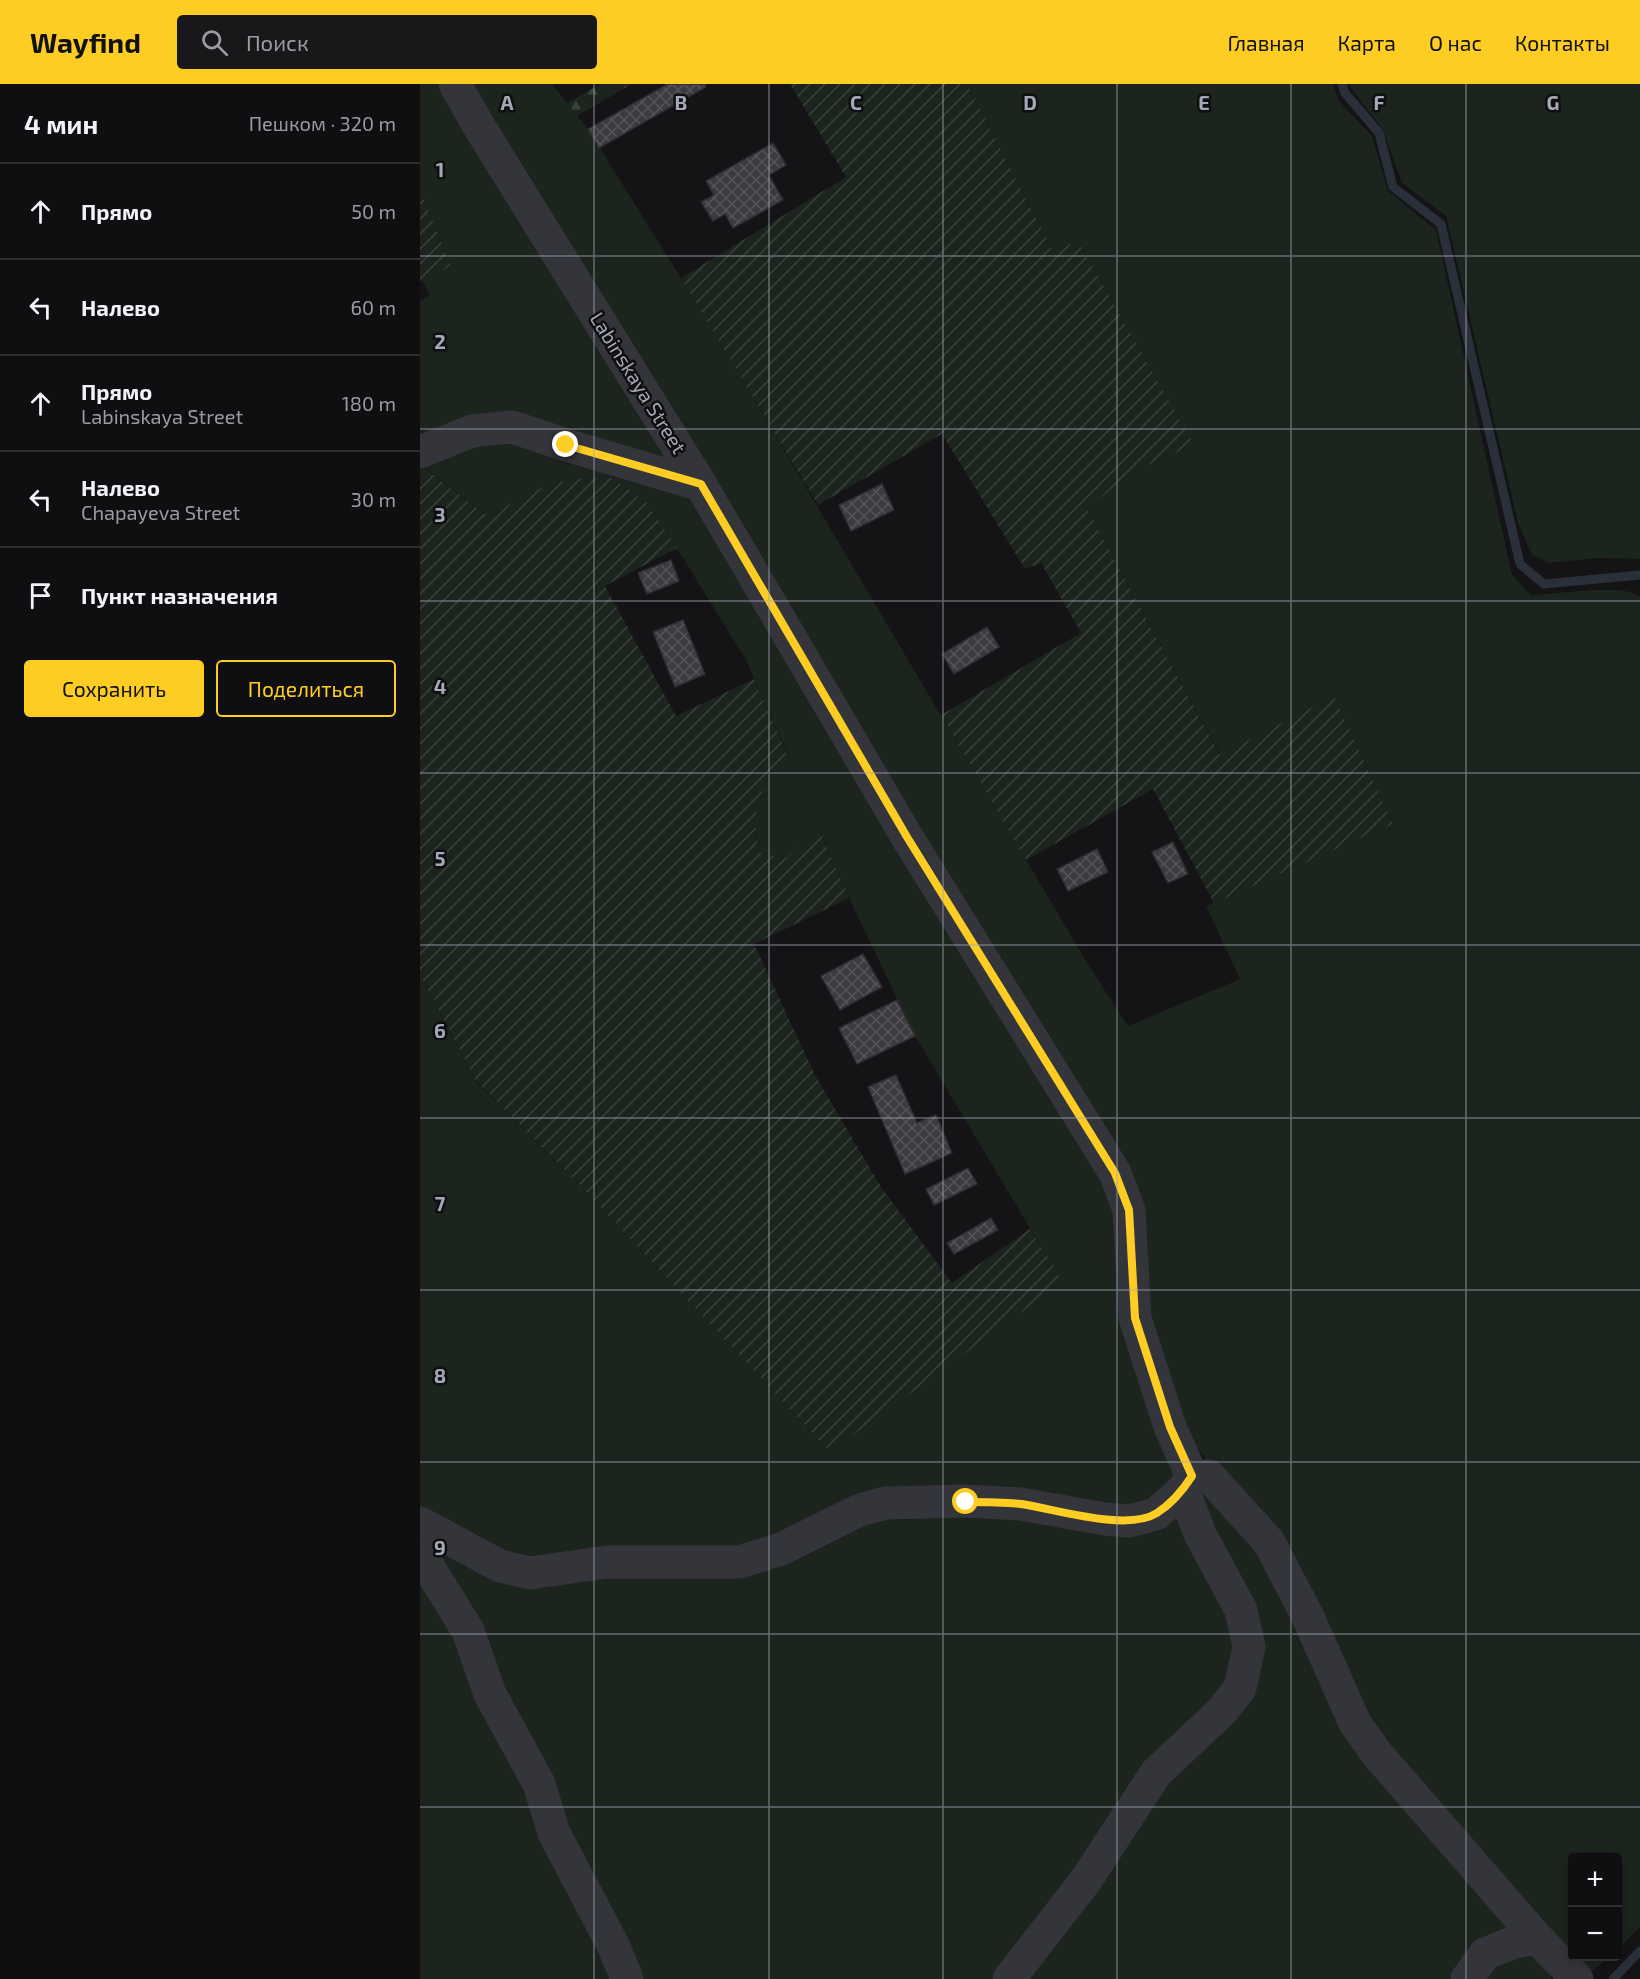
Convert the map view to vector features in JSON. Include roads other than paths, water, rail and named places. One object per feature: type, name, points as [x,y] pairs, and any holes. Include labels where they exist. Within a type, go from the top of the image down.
[{"type":"street","name":"Labinskaya Street","points":[[455,84],[701,484],[907,837],[1115,1173],[1129,1210],[1135,1318],[1187,1483],[1200,1534],[1241,1610],[1249,1647],[1240,1688],[1222,1711],[1156,1773],[1086,1880],[1008,1979]]},
{"type":"street","points":[[420,452],[472,431],[512,426],[566,445],[701,484]]},
{"type":"street","points":[[420,1523],[500,1566],[530,1573],[607,1562],[740,1562],[781,1549],[860,1510],[885,1503],[1020,1504],[1105,1520],[1129,1521],[1156,1514],[1187,1483],[1209,1476],[1269,1542],[1308,1617],[1355,1723],[1377,1754],[1537,1938],[1577,1979]]},
{"type":"street","points":[[420,1553],[468,1631],[490,1694],[539,1785],[554,1833],[614,1947],[627,1979]]},
{"type":"street","points":[[1467,1979],[1485,1954],[1514,1942],[1537,1938]]},
{"type":"waterway","points":[[1342,84],[1345,93],[1379,133],[1393,187],[1441,224],[1520,564],[1544,584],[1640,575]]},
{"type":"waterway","points":[[1613,1979],[1640,1951]]}]
